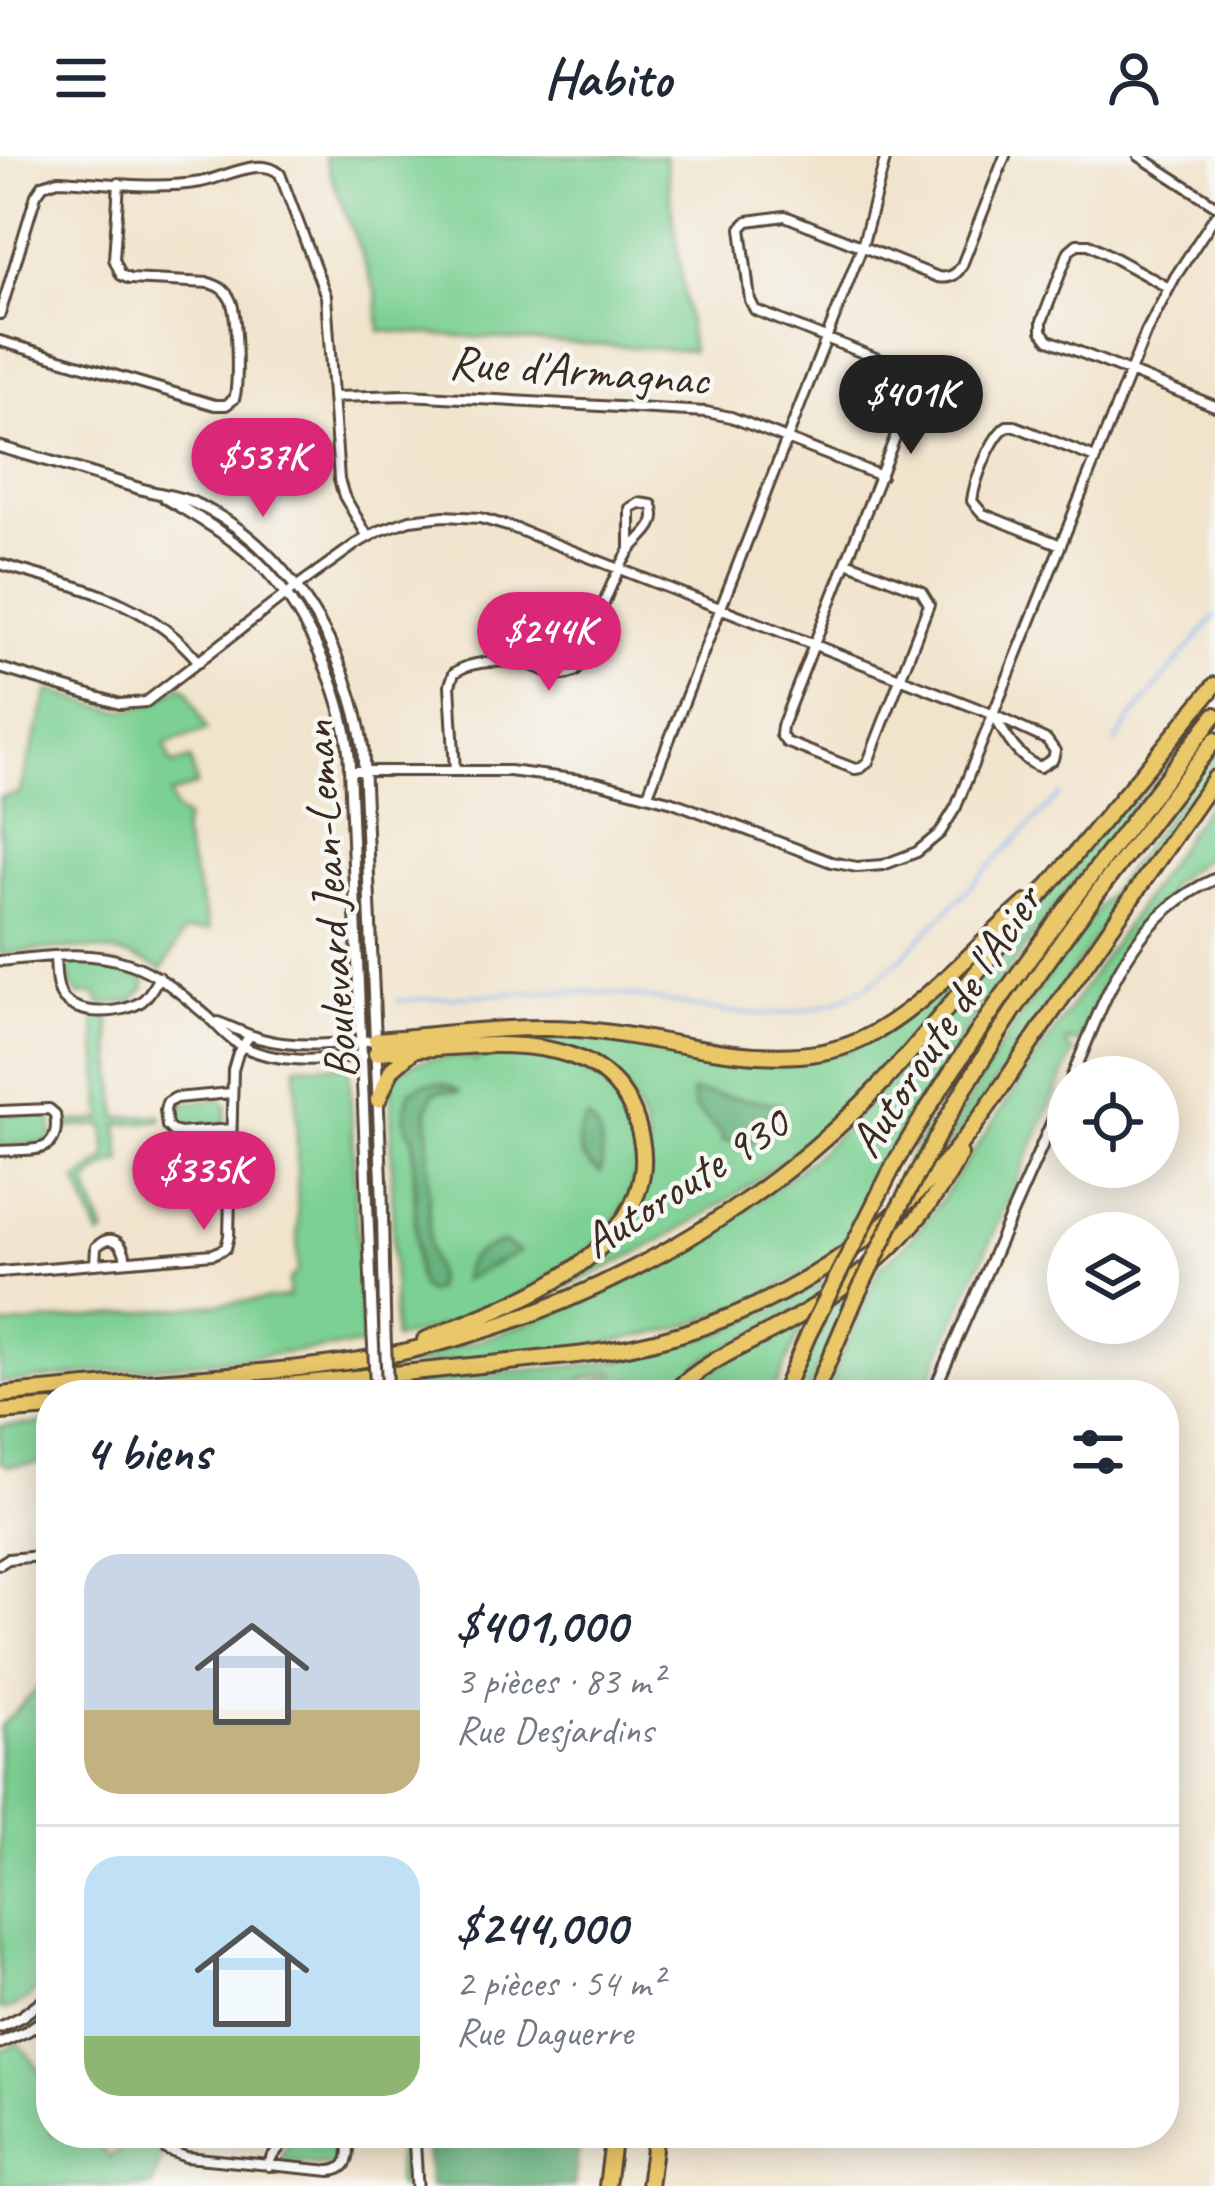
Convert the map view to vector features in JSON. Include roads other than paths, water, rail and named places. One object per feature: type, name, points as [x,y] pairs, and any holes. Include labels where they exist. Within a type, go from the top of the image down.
[{"type":"highway","name":"Autoroute 930","points":[[166,1380],[390,1355],[495,1327],[578,1295],[651,1259],[746,1199],[826,1138],[879,1086],[1215,685]]},
{"type":"highway","name":"Autoroute de l'Acier","points":[[788,1380],[895,1163],[961,1054],[1030,955],[1215,715]]},
{"type":"highway","name":"Autoroute de l'Acier","points":[[820,1380],[893,1219],[977,1066],[1045,962],[1215,740]]},
{"type":"highway","points":[[338,1380],[591,1354],[656,1342],[712,1325],[780,1295],[845,1255],[910,1200],[976,1123],[1215,778]]},
{"type":"highway","points":[[368,1048],[508,1029],[551,1028],[635,1035],[760,1056],[801,1056],[835,1049],[904,1013],[1057,876]]},
{"type":"highway","points":[[368,1048],[512,1043],[546,1048],[584,1061],[613,1082],[631,1107],[642,1140],[643,1170],[634,1203],[620,1226],[582,1262],[517,1300],[390,1355]]},
{"type":"highway","points":[[378,1100],[392,1069],[415,1049]]},
{"type":"highway","points":[[688,1380],[817,1305],[883,1256],[941,1190],[976,1123]]},
{"type":"highway","name":"Autoroute 930","points":[[0,1395],[36,1392]]},
{"type":"highway","points":[[0,1412],[36,1409]]},
{"type":"highway","points":[[608,2186],[612,2148]]},
{"type":"highway","points":[[649,2186],[654,2148]]},
{"type":"street","points":[[648,794],[862,247],[886,156]]},
{"type":"street","points":[[847,562],[928,598],[927,612],[868,762],[852,769],[786,742],[782,726],[915,380],[906,370],[755,310],[741,228],[748,221],[782,216],[948,278],[956,274],[1005,156]]},
{"type":"street","points":[[1139,156],[1215,205]]},
{"type":"street","points":[[0,314],[40,188],[54,180],[176,184],[257,163],[276,168],[326,296],[340,486],[368,537]]},
{"type":"street","points":[[0,340],[215,405],[234,399],[237,383],[230,298],[209,283],[121,275],[115,259],[119,183]]},
{"type":"street","points":[[350,771],[551,775],[648,794],[831,862],[884,865],[917,852],[956,807],[1129,372],[1168,288],[1215,215]]},
{"type":"street","points":[[1168,288],[1089,244],[1077,244],[1069,251],[1042,321],[1043,335],[1215,406]]},
{"type":"street","name":"Rue d'Armagnac","points":[[333,397],[408,395],[706,412],[731,417],[880,476]]},
{"type":"street","points":[[1060,544],[983,514],[972,501],[973,490],[996,436],[1006,426],[1095,458]]},
{"type":"street","name":"Boulevard Jean-Leman","points":[[0,446],[155,493],[224,533],[290,592],[325,635],[345,677],[359,722],[364,772],[368,1048],[379,1335],[386,1380]]},
{"type":"street","points":[[454,771],[450,686],[454,673],[468,665],[509,663],[560,675],[574,671],[630,550],[652,525],[656,514],[652,505],[639,503],[630,508],[630,550]]},
{"type":"street","points":[[0,668],[120,704],[154,698],[368,537],[418,519],[444,516],[480,518],[514,528],[993,715],[1047,740],[1055,751],[1051,762],[1040,767],[1030,764],[993,715]]},
{"type":"street","points":[[0,565],[134,608],[166,628],[199,662]]},
{"type":"street","name":"Boulevard Jean-Leman","points":[[290,592],[345,725],[368,1048],[378,1100],[377,1380]]},
{"type":"street","points":[[1081,1056],[1120,967],[1140,935],[1178,899],[1215,879]]},
{"type":"street","points":[[55,956],[62,996],[82,1011],[135,1005],[146,998],[159,977]]},
{"type":"street","points":[[0,961],[110,958],[159,977],[242,1046],[292,1059],[368,1048]]},
{"type":"street","points":[[211,1019],[250,1036],[368,1048]]},
{"type":"street","points":[[0,1272],[213,1254],[226,1248],[234,1062],[250,1036]]},
{"type":"street","points":[[231,1093],[176,1098],[165,1107],[172,1131],[231,1129]]},
{"type":"street","points":[[0,1111],[46,1108],[55,1114],[57,1133],[47,1146],[0,1151]]},
{"type":"street","points":[[939,1380],[1047,1134]]},
{"type":"street","points":[[95,1264],[96,1246],[108,1239],[120,1243],[126,1261]]},
{"type":"street","points":[[0,1564],[36,1556]]},
{"type":"street","points":[[0,2027],[36,2005]]},
{"type":"street","points":[[0,2043],[36,2026]]},
{"type":"street","points":[[165,2148],[186,2157],[339,2170],[349,2158],[349,2148]]},
{"type":"street","points":[[269,2166],[279,2148]]},
{"type":"street","points":[[415,2148],[417,2186]]},
{"type":"waterway","points":[[1116,742],[1215,616]]},
{"type":"waterway","points":[[397,1001],[588,992],[762,1014],[830,1003],[865,987],[894,964],[1060,795]]}]
